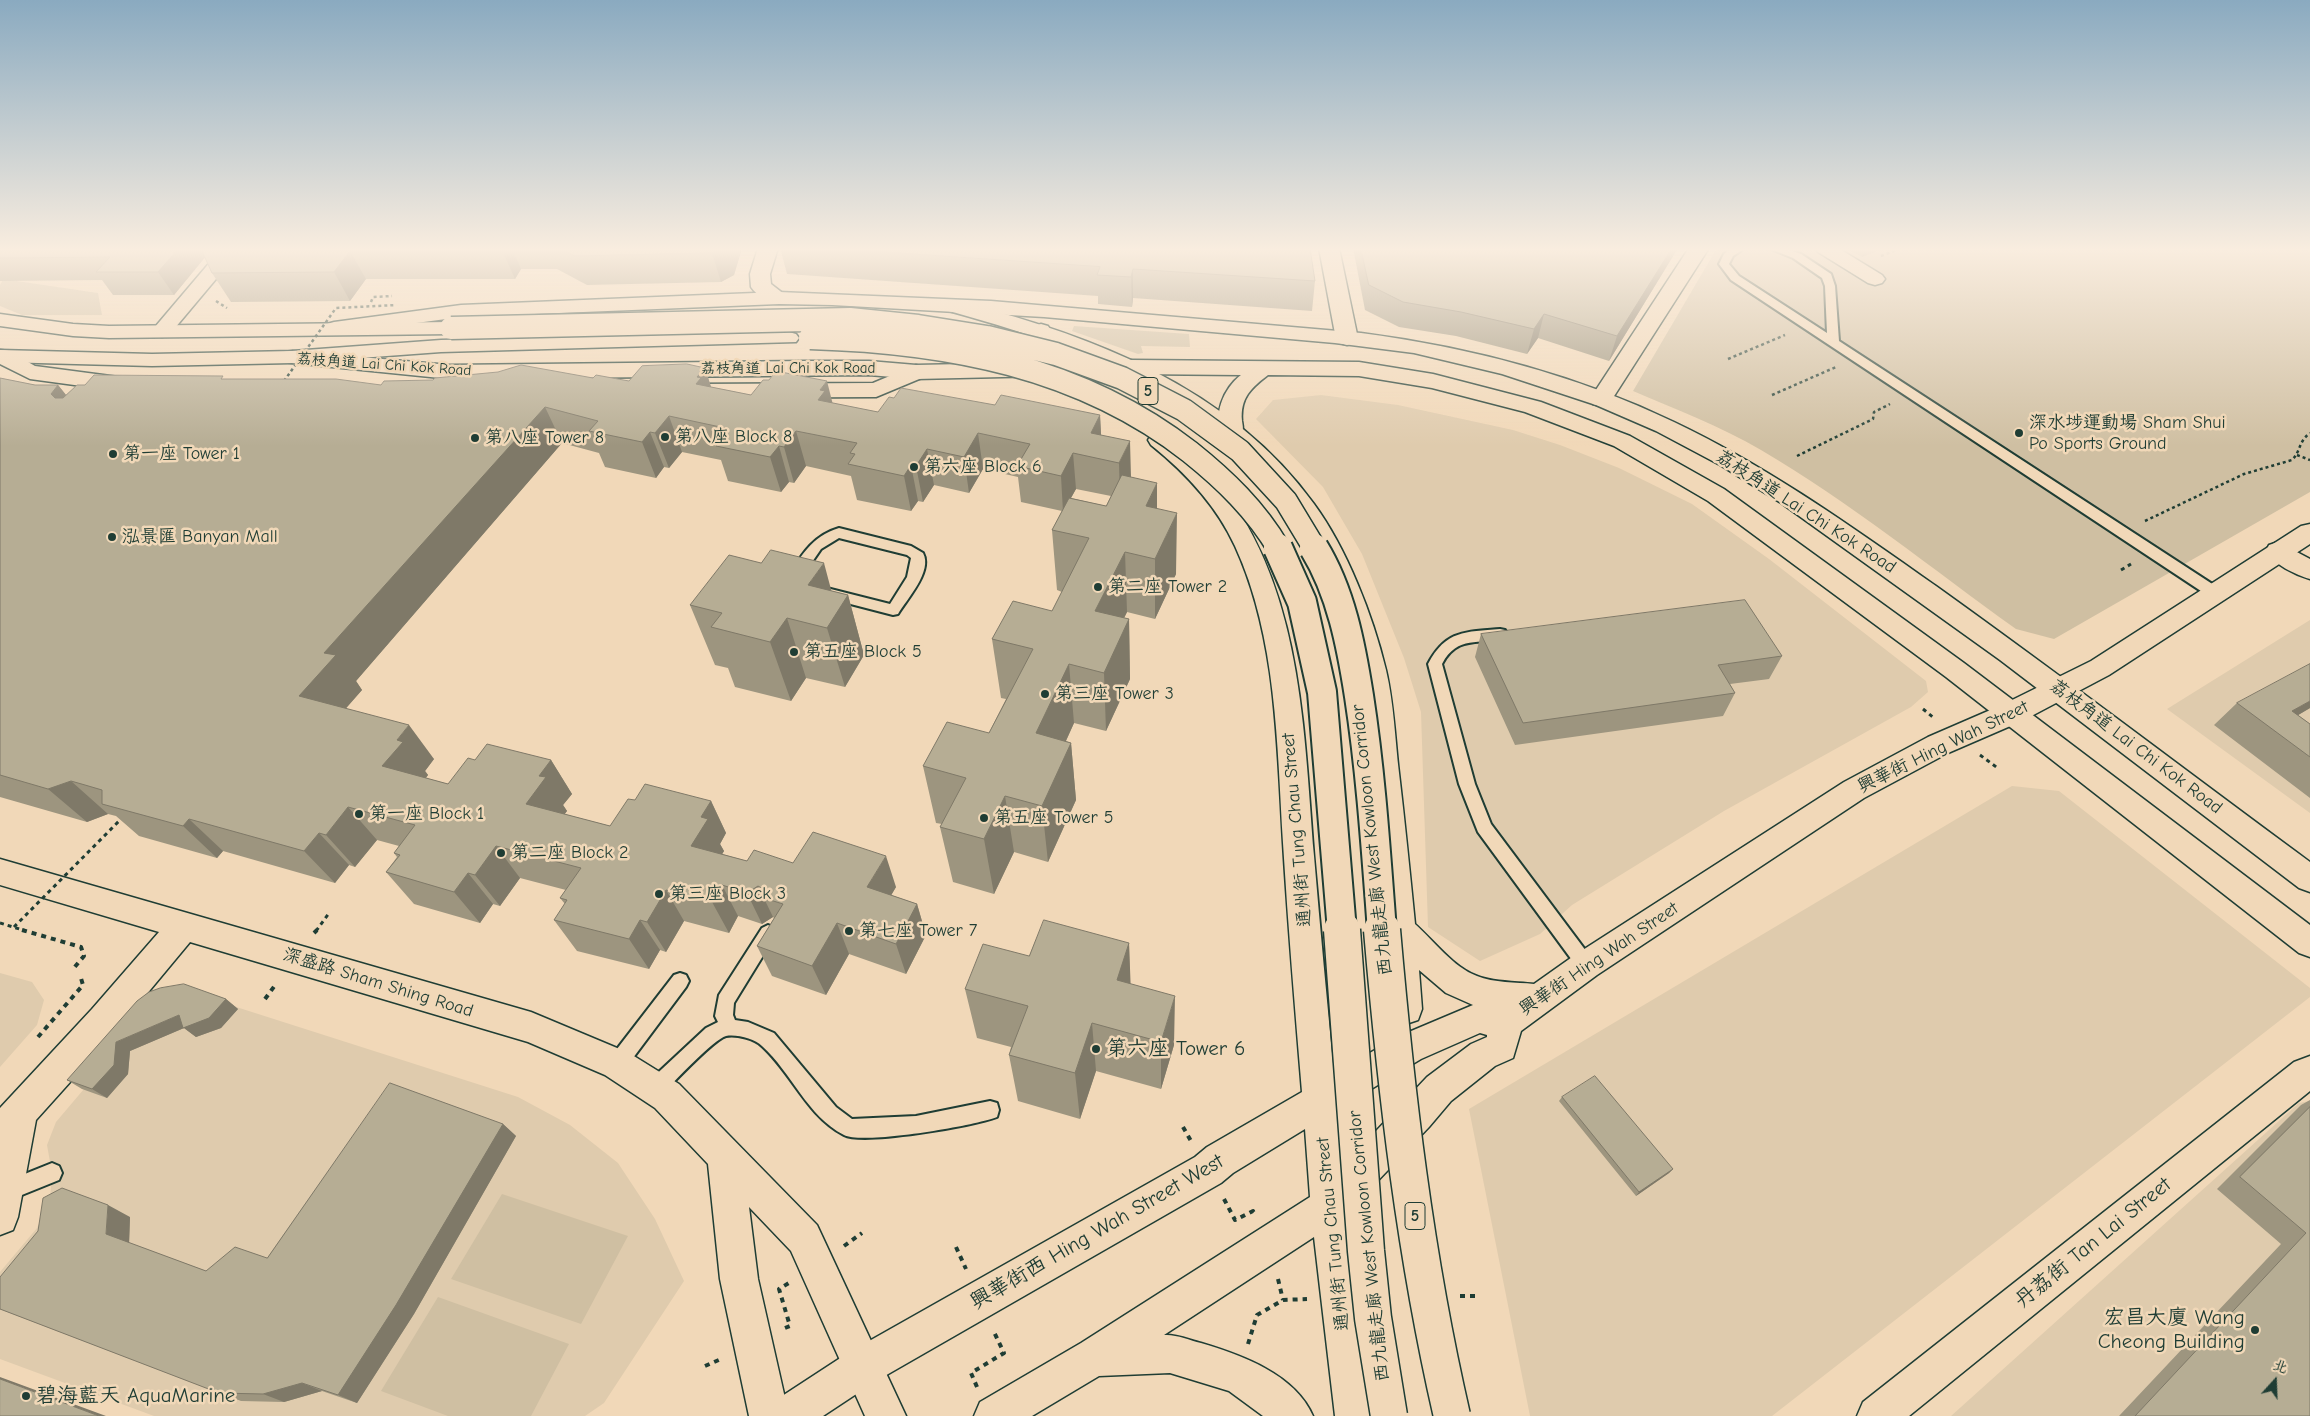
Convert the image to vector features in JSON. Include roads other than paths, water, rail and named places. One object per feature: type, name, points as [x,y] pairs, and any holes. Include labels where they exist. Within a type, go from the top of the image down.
[{"type":"main road","points":[[162,331],[176,314]]},
{"type":"main road","name":"荔枝角道 Lai Chi Kok Road","points":[[0,320],[73,330],[162,331],[330,328],[437,314]]},
{"type":"main road","name":"荔枝角道 Lai Chi Kok Road","points":[[982,314],[1041,330],[1132,368]]},
{"type":"main road","name":"荔枝角道 Lai Chi Kok Road","points":[[1069,314],[1348,339],[1413,347],[1546,380],[1601,399],[1665,426],[1746,468],[1832,525],[2060,689],[2310,879]]},
{"type":"main road","points":[[1343,314],[1348,339],[1355,352],[1375,371]]},
{"type":"main road","points":[[1601,399],[1656,314]]},
{"type":"main road","name":"西九龍走廊 West Kowloon Corridor","points":[[292,357],[446,337],[841,319],[895,322],[979,334],[1066,356],[1138,385],[1173,404],[1235,447],[1266,476],[1310,536],[1324,564],[1345,628],[1368,759],[1389,1015],[1398,1096],[1432,1328],[1452,1416]]},
{"type":"main road","name":"西九龍走廊 West Kowloon Corridor","points":[[330,328],[446,337],[838,338],[895,342],[977,355],[1047,373],[1088,389],[1127,408],[1191,450],[1248,503],[1289,568],[1317,660],[1325,710],[1366,1252],[1373,1318],[1389,1416]]},
{"type":"main road","points":[[1018,369],[1036,359],[1042,351],[1044,341],[1041,330]]},
{"type":"main road","name":"荔枝角道 Lai Chi Kok Road","points":[[0,356],[152,360],[292,357],[450,372],[804,368],[869,368],[916,372],[1018,369],[1307,368],[1375,371],[1443,383],[1524,404],[1561,416],[1622,441],[1716,495],[2012,713],[2310,943]]},
{"type":"main road","name":"荔枝角道 Lai Chi Kok Road","points":[[0,356],[30,372],[133,390]]},
{"type":"main road","points":[[1132,368],[1191,401],[1232,431],[1288,487],[1315,523],[1337,566],[1362,633],[1375,683],[1401,931],[1408,1048],[1442,1296],[1466,1416]]},
{"type":"main road","name":"通州街 Tung Chau Street","points":[[1018,369],[1078,391],[1099,402],[1174,451],[1208,484],[1232,516],[1254,562],[1267,604],[1286,701],[1319,1102],[1341,1324],[1355,1416]]},
{"type":"main road","points":[[1232,431],[1230,413],[1233,395],[1237,388],[1262,369]]},
{"type":"main road","name":"荔枝角道 Lai Chi Kok Road","points":[[672,391],[876,390],[916,372]]},
{"type":"main road","name":"荔枝角道 Lai Chi Kok Road","points":[[444,392],[494,392]]},
{"type":"main road","name":"興華街 Hing Wah Street","points":[[1417,1115],[1439,1089],[1483,1055],[1501,1047],[1507,1022],[1586,965],[1854,790],[1938,745],[2012,713],[2100,668],[2310,532]]},
{"type":"main road","points":[[2278,551],[2310,570]]},
{"type":"main road","name":"深盛路 Sham Shing Road","points":[[0,872],[531,1028],[617,1064],[666,1096],[804,1238],[886,1416]]},
{"type":"main road","points":[[2,1204],[10,1124],[185,925]]},
{"type":"main road","points":[[1401,931],[1447,974],[1465,987],[1498,995],[1539,999]]},
{"type":"main road","name":"興華街 Hing Wah Street","points":[[1408,1048],[1479,1018],[1507,1022]]},
{"type":"main road","name":"興華街西 Hing Wah Street West","points":[[787,1416],[862,1367],[1208,1170],[1220,1160],[1408,1048]]},
{"type":"main road","name":"丹荔街 Tan Lai Street","points":[[1877,1416],[2306,1072],[2310,1072]]},
{"type":"main road","points":[[994,1416],[1095,1357],[1330,1206],[1417,1115]]},
{"type":"main road","points":[[725,1155],[739,1280],[769,1416]]},
{"type":"main road","points":[[1095,1357],[1170,1354],[1198,1362],[1238,1374],[1262,1389],[1293,1416]]},
{"type":"lane","points":[[1792,314],[2215,594]]},
{"type":"lane","points":[[1832,314],[1833,341]]},
{"type":"lane","points":[[782,596],[790,584],[817,545],[824,538],[839,533],[911,551],[918,556],[919,562],[893,610],[790,584]]},
{"type":"lane","points":[[1510,632],[1452,640],[1440,652],[1434,664],[1467,784],[1484,827],[1586,965]]},
{"type":"lane","points":[[730,1028],[724,1016],[726,1001],[772,927]]},
{"type":"lane","points":[[617,1064],[680,981]]},
{"type":"lane","points":[[655,1088],[699,1044],[712,1034],[730,1028],[748,1030],[768,1039],[829,1114],[850,1128],[916,1125],[990,1110]]},
{"type":"lane","points":[[2,1204],[52,1173]]},
{"type":"place","name":"深水埗運動場 Sham Shui Po Sports Ground","points":[[2019,433]]},
{"type":"place","name":"第八座 Block 8","points":[[665,437]]},
{"type":"place","name":"第八座 Tower 8","points":[[475,438]]},
{"type":"place","name":"第一座 Tower 1","points":[[113,454]]},
{"type":"place","name":"第六座 Block 6","points":[[914,467]]},
{"type":"place","name":"泓景匯 Banyan Mall","points":[[112,537]]},
{"type":"place","name":"第二座 Tower 2","points":[[1098,587]]},
{"type":"place","name":"第五座 Block 5","points":[[794,652]]},
{"type":"place","name":"第三座 Tower 3","points":[[1045,694]]},
{"type":"place","name":"第一座 Block 1","points":[[359,814]]},
{"type":"place","name":"第五座 Tower 5","points":[[984,818]]},
{"type":"place","name":"第二座 Block 2","points":[[501,853]]},
{"type":"place","name":"第三座 Block 3","points":[[659,894]]},
{"type":"place","name":"第七座 Tower 7","points":[[849,931]]},
{"type":"place","name":"第六座 Tower 6","points":[[1096,1049]]},
{"type":"place","name":"宏昌大廈 Wang Cheong Building","points":[[2255,1330]]},
{"type":"place","name":"碧海藍天 AquaMarine","points":[[26,1396]]}]
